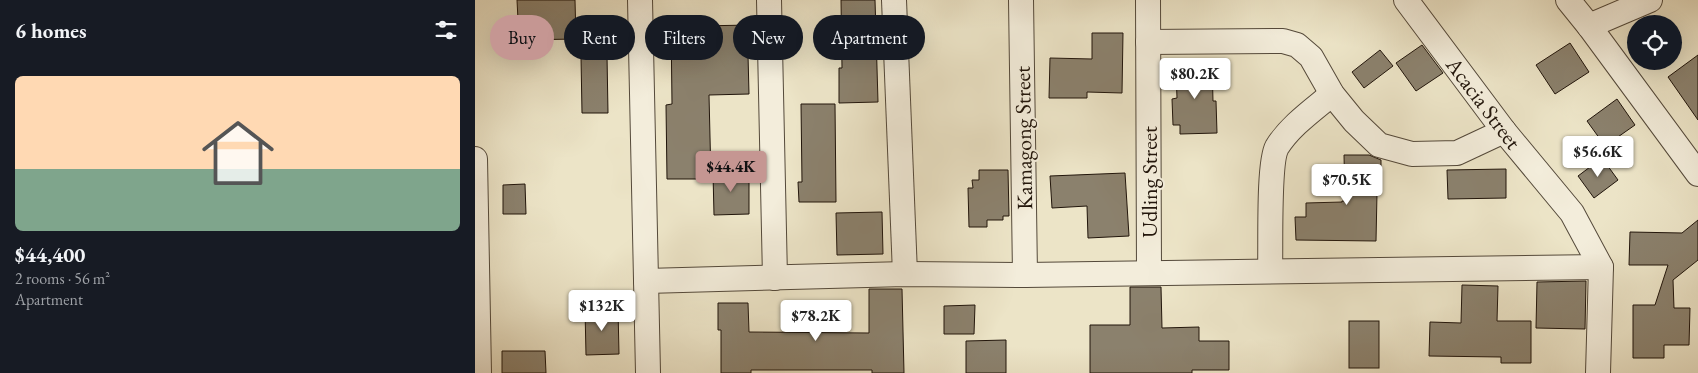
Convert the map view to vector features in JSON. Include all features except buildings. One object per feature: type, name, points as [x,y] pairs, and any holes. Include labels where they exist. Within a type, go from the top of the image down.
[{"type":"street","points":[[640,0],[648,373]]},
{"type":"street","points":[[769,0],[775,278]]},
{"type":"street","points":[[894,0],[905,274]]},
{"type":"street","name":"Kamagong Street","points":[[1021,0],[1025,275]]},
{"type":"street","name":"Udling Street","points":[[1147,0],[1149,273]]},
{"type":"street","name":"Acacia Street","points":[[1407,0],[1504,131],[1572,213],[1601,267],[1598,373]]},
{"type":"street","points":[[1568,0],[1698,174]]},
{"type":"street","points":[[1589,26],[1650,0]]},
{"type":"street","points":[[1148,42],[1283,41],[1297,45],[1311,57],[1332,94],[1354,121],[1379,145],[1412,154],[1457,153],[1504,131]]},
{"type":"street","points":[[1270,271],[1272,171],[1276,150],[1287,133],[1332,94]]},
{"type":"street","points":[[475,159],[479,373]]},
{"type":"street","points":[[646,281],[905,274],[1025,275],[1601,267]]}]
